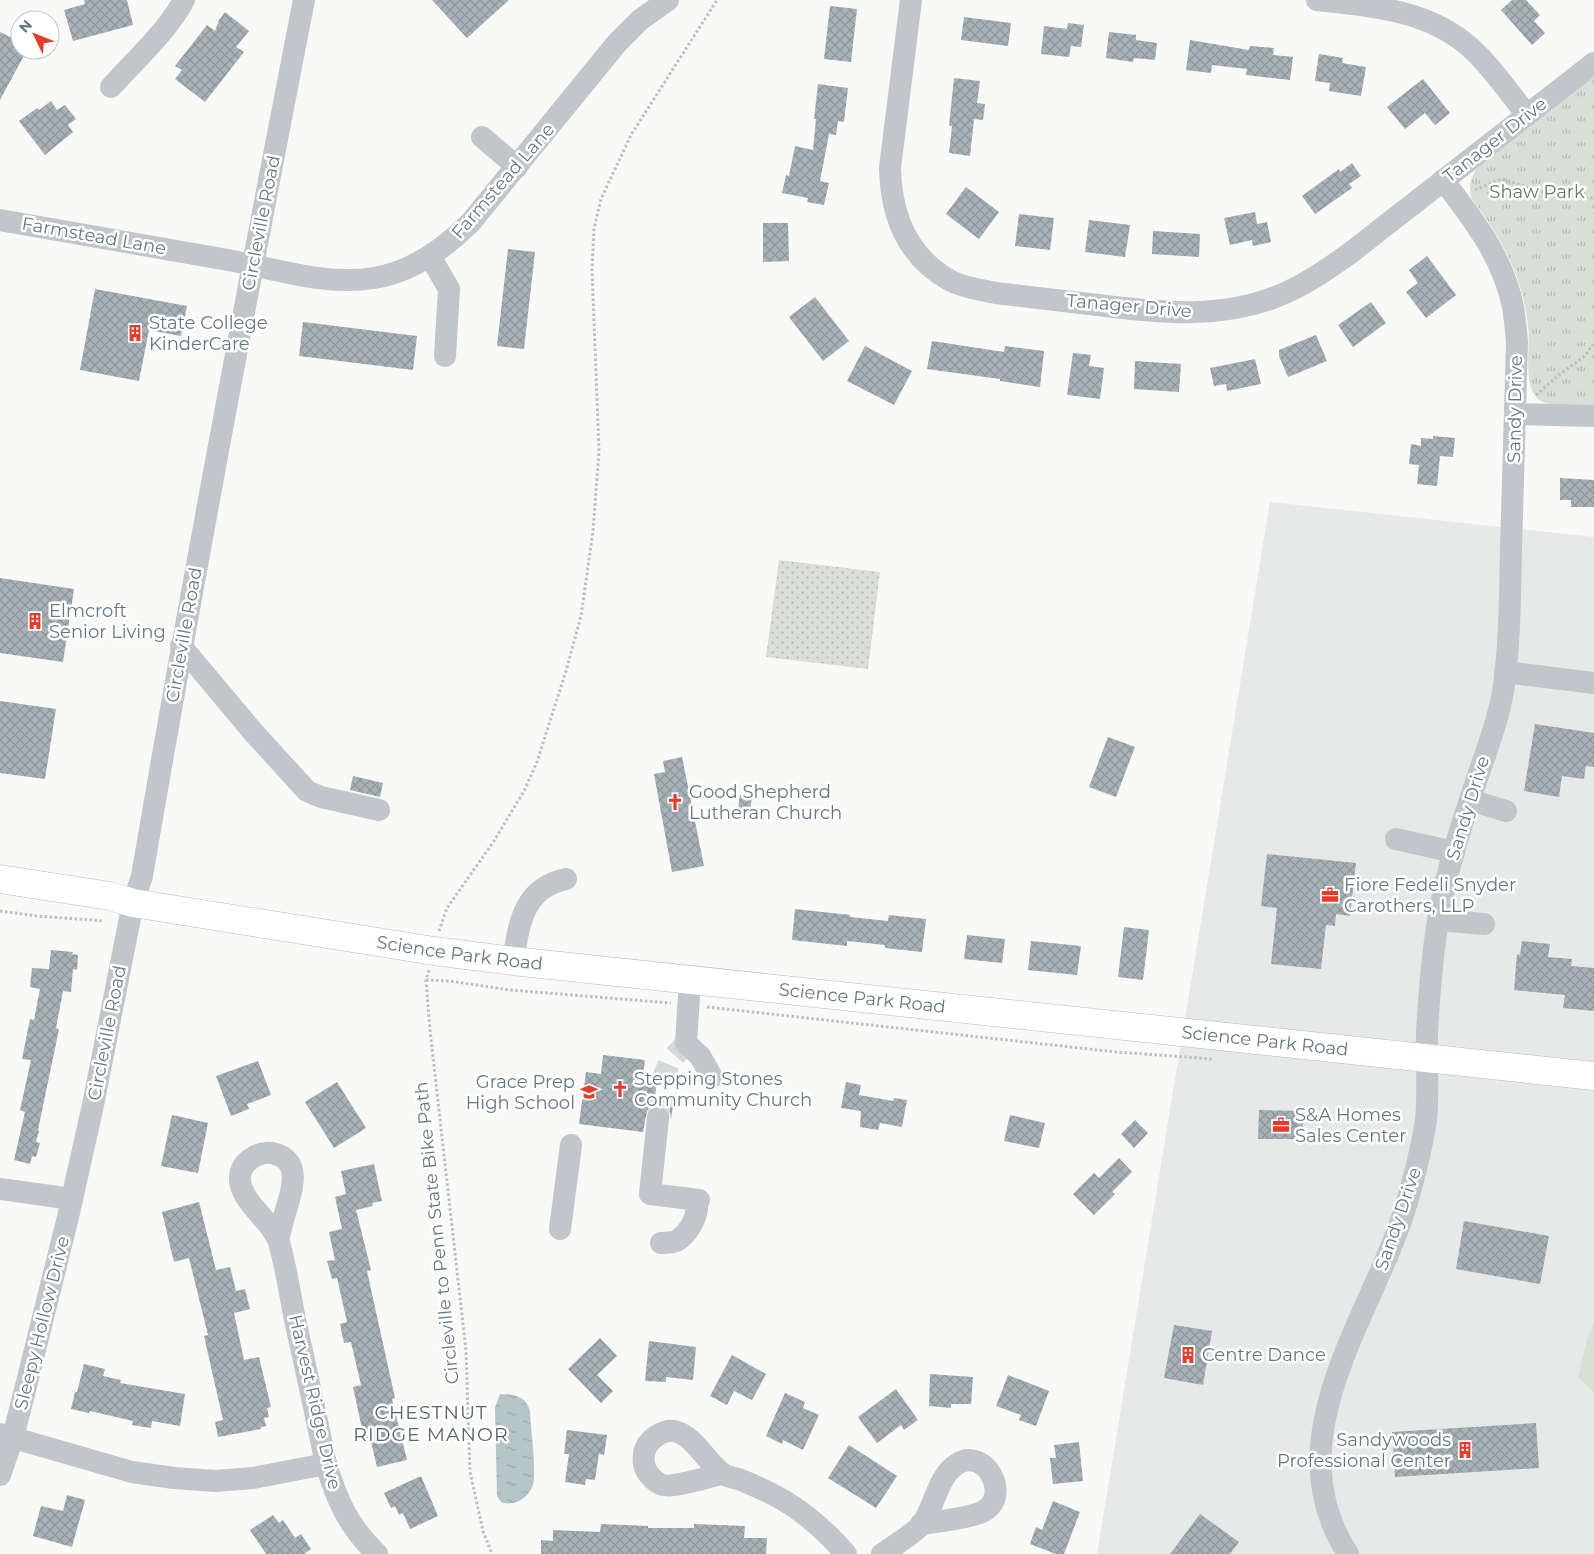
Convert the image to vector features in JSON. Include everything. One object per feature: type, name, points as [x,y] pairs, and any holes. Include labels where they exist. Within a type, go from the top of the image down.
[{"type":"main road","name":"Science Park Road","points":[[0,879],[110,896],[133,903],[434,951],[513,961],[689,992],[1428,1058],[1594,1076]]},
{"type":"street","points":[[111,87],[160,35],[176,15],[184,0]]},
{"type":"street","name":"Circleville Road","points":[[72,1199],[93,1105],[133,903],[142,876],[181,646],[304,0]]},
{"type":"street","name":"Farmstead Lane","points":[[0,220],[253,265],[321,280],[349,281],[376,278],[401,271],[430,256],[453,240],[472,222],[617,43],[640,20],[668,0]]},
{"type":"street","name":"Tanager Drive","points":[[911,0],[890,168],[894,205],[904,233],[917,252],[934,268],[951,280],[971,288],[996,293],[1159,313],[1203,312],[1252,304],[1284,294],[1318,275],[1449,189],[1527,114],[1594,63]]},
{"type":"street","points":[[1317,0],[1389,9],[1416,16],[1438,26],[1462,41],[1480,57],[1527,114]]},
{"type":"street","points":[[482,137],[517,167]]},
{"type":"street","name":"Sandy Drive","points":[[1348,1554],[1337,1535],[1322,1488],[1320,1474],[1321,1436],[1338,1371],[1400,1223],[1418,1165],[1429,1081],[1427,1033],[1438,920],[1454,852],[1503,694],[1510,605],[1517,342],[1513,307],[1503,273],[1490,245],[1449,189]]},
{"type":"street","points":[[430,256],[450,289],[445,356]]},
{"type":"street","points":[[1515,414],[1594,416]]},
{"type":"street","points":[[181,646],[254,733],[307,790],[320,797],[379,810]]},
{"type":"street","points":[[1505,672],[1594,683]]},
{"type":"street","points":[[1470,800],[1506,811]]},
{"type":"street","points":[[1396,839],[1454,852]]},
{"type":"street","points":[[513,961],[518,932],[527,904],[542,888],[554,882],[566,880]]},
{"type":"street","points":[[1438,920],[1484,924]]},
{"type":"street","points":[[689,992],[686,1043],[700,1056],[712,1076]]},
{"type":"street","points":[[658,1118],[650,1194],[698,1204],[695,1219],[682,1236],[676,1241],[661,1243]]},
{"type":"street","points":[[560,1229],[571,1145]]},
{"type":"street","points":[[0,1190],[72,1199]]},
{"type":"street","name":"Sleepy Hollow Drive","points":[[0,1475],[6,1436],[51,1288],[72,1199]]},
{"type":"street","name":"Harvest Ridge Drive","points":[[278,1239],[326,1464],[334,1492],[351,1525],[377,1554]]},
{"type":"street","points":[[6,1436],[132,1472],[174,1478],[215,1481],[253,1478],[326,1464]]},
{"type":"street","points":[[722,1474],[774,1494],[820,1527],[846,1554]]},
{"type":"street","points":[[882,1554],[922,1524]]},
{"type":"path","points":[[439,931],[447,908],[494,841],[524,791],[545,739],[579,626],[593,531],[599,451],[592,269],[594,229],[600,199],[631,135],[717,0]]},
{"type":"path","points":[[1449,189],[1501,179],[1547,193],[1594,198]]},
{"type":"path","points":[[1515,414],[1550,381],[1585,356],[1594,343]]},
{"type":"path","points":[[0,911],[104,921]]},
{"type":"path","name":"Circleville to Penn State Bike Path","points":[[430,967],[426,980],[430,1030],[466,1351],[470,1472],[482,1531],[492,1554]]},
{"type":"path","points":[[426,980],[450,981],[510,990],[689,992],[782,1017],[1106,1051],[1220,1060]]},
{"type":"shaded area","points":[[1270,502],[1594,537],[1594,1554],[1097,1554]]},
{"type":"green space","name":"Shaw Park","points":[[1594,77],[1594,406],[1549,404],[1538,399],[1530,384],[1528,325],[1516,274],[1493,229],[1472,199],[1470,183],[1477,168]]},
{"type":"green space","points":[[779,560],[880,572],[868,669],[766,657]]},
{"type":"green space","points":[[1594,1324],[1594,1392],[1578,1377],[1588,1336]]},
{"type":"water","points":[[500,1394],[523,1399],[530,1411],[534,1462],[533,1485],[523,1499],[512,1503],[501,1502],[497,1496],[495,1407]]},
{"type":"building","points":[[84,0],[127,0],[133,25],[73,41],[64,10],[85,4]]},
{"type":"building","points":[[432,0],[509,0],[467,38]]},
{"type":"building","points":[[1512,0],[1526,0],[1540,15],[1534,21],[1545,33],[1532,45],[1501,10]]},
{"type":"building","points":[[830,6],[857,9],[851,62],[824,59]]},
{"type":"building","points":[[225,12],[249,31],[236,47],[244,52],[205,102],[175,79],[182,70],[175,66],[207,25],[215,31],[219,20]]},
{"type":"building","points":[[964,17],[1011,23],[1008,46],[961,40]]},
{"type":"building","points":[[1068,23],[1084,25],[1081,47],[1071,46],[1069,57],[1041,54],[1044,26],[1067,29]]},
{"type":"building","points":[[0,32],[10,37],[10,60],[22,60],[0,100]]},
{"type":"building","points":[[1109,32],[1136,35],[1136,40],[1157,43],[1155,60],[1134,58],[1133,62],[1106,58]]},
{"type":"building","points":[[1190,40],[1249,50],[1250,46],[1274,48],[1273,55],[1293,57],[1290,80],[1246,75],[1247,69],[1212,65],[1211,73],[1186,70]]},
{"type":"building","points":[[1319,54],[1343,58],[1342,63],[1366,67],[1361,96],[1329,91],[1330,83],[1315,81]]},
{"type":"building","points":[[954,78],[980,81],[977,103],[985,104],[983,120],[974,119],[970,156],[949,153],[952,126],[949,126]]},
{"type":"building","points":[[1423,79],[1450,113],[1435,125],[1425,113],[1405,129],[1387,107]]},
{"type":"building","points":[[818,84],[848,88],[844,122],[838,121],[836,135],[829,134],[820,181],[829,183],[824,205],[807,202],[808,198],[782,193],[786,175],[789,176],[795,146],[813,150]]},
{"type":"building","points":[[51,101],[57,110],[65,105],[76,119],[68,125],[73,132],[45,155],[19,121]]},
{"type":"building","points":[[1352,163],[1361,176],[1349,184],[1352,188],[1315,214],[1302,196],[1339,169],[1340,172]]},
{"type":"building","points":[[966,187],[999,212],[979,239],[946,214]]},
{"type":"building","points":[[1255,212],[1257,224],[1267,222],[1271,242],[1253,246],[1252,240],[1230,245],[1224,218]]},
{"type":"building","points":[[1019,214],[1054,218],[1050,250],[1015,246]]},
{"type":"building","points":[[1089,220],[1130,225],[1125,257],[1085,252]]},
{"type":"building","points":[[763,223],[788,223],[789,261],[763,262]]},
{"type":"building","points":[[1153,231],[1200,234],[1199,257],[1152,254]]},
{"type":"building","points":[[508,249],[535,252],[524,349],[497,346]]},
{"type":"building","points":[[1427,256],[1456,295],[1426,318],[1406,292],[1418,283],[1409,270]]},
{"type":"building","name":"State College KinderCare","points":[[95,289],[187,306],[181,336],[149,330],[139,381],[80,370]]},
{"type":"building","points":[[815,297],[849,341],[823,361],[789,317]]},
{"type":"building","points":[[1371,302],[1386,323],[1353,347],[1338,325]]},
{"type":"building","points":[[303,322],[417,336],[413,370],[299,356]]},
{"type":"building","points":[[1316,335],[1327,361],[1288,377],[1279,356],[1279,350]]},
{"type":"building","points":[[932,341],[1004,352],[1005,346],[1044,351],[1040,387],[1000,381],[1000,379],[927,369]]},
{"type":"building","points":[[865,346],[912,371],[894,405],[847,381]]},
{"type":"building","points":[[1073,353],[1091,355],[1089,366],[1104,368],[1100,399],[1067,395]]},
{"type":"building","points":[[1255,359],[1261,384],[1227,391],[1226,384],[1214,386],[1210,368]]},
{"type":"building","points":[[1135,361],[1181,364],[1179,392],[1134,389]]},
{"type":"building","points":[[1433,436],[1455,438],[1453,457],[1440,456],[1437,486],[1417,484],[1419,465],[1409,464],[1411,444],[1421,446],[1421,438],[1433,439]]},
{"type":"building","points":[[1560,478],[1594,480],[1594,507],[1571,507],[1571,500],[1560,500]]},
{"type":"building","name":"Elmcroft Senior Living","points":[[0,578],[74,589],[63,662],[0,653]]},
{"type":"building","points":[[0,701],[56,709],[45,779],[0,773]]},
{"type":"building","points":[[1535,724],[1594,733],[1594,767],[1586,766],[1584,779],[1562,776],[1559,797],[1524,791]]},
{"type":"building","points":[[1108,737],[1135,747],[1116,797],[1089,787]]},
{"type":"building","name":"Good Shepherd Lutheran Church","points":[[682,757],[704,866],[672,872],[654,774],[665,772],[663,761]]},
{"type":"building","points":[[353,776],[383,783],[380,797],[350,790]]},
{"type":"building","points":[[740,795],[752,797],[750,811],[738,809]]},
{"type":"building","points":[[1267,854],[1356,863],[1350,916],[1336,914],[1335,926],[1326,925],[1321,969],[1271,964],[1277,908],[1261,906]]},
{"type":"building","points":[[795,909],[888,921],[889,915],[926,919],[922,952],[885,948],[885,945],[847,941],[847,946],[792,940]]},
{"type":"building","points":[[1124,927],[1149,930],[1143,980],[1118,977]]},
{"type":"building","points":[[967,935],[1005,939],[1002,963],[964,959]]},
{"type":"building","points":[[1031,941],[1081,946],[1077,975],[1028,970]]},
{"type":"building","points":[[1522,941],[1550,944],[1548,957],[1572,959],[1571,966],[1594,968],[1594,1011],[1563,1008],[1565,995],[1514,990],[1517,954],[1520,955]]},
{"type":"building","points":[[51,950],[73,952],[72,954],[78,955],[77,970],[73,969],[71,992],[63,991],[56,1028],[59,1029],[36,1142],[40,1143],[36,1157],[32,1156],[30,1164],[14,1160],[25,1112],[20,1110],[31,1060],[22,1059],[30,1019],[34,1020],[40,989],[30,987],[32,968],[49,969]]},
{"type":"building","name":"Stepping Stones Community Church","points":[[603,1055],[645,1060],[642,1080],[657,1082],[655,1097],[674,1099],[671,1119],[670,1113],[666,1108],[659,1105],[652,1106],[647,1111],[643,1132],[579,1124],[586,1072],[601,1074]]},
{"type":"building","points":[[258,1061],[271,1095],[247,1104],[249,1109],[231,1116],[216,1076]]},
{"type":"building","points":[[337,1082],[366,1128],[334,1148],[305,1102]]},
{"type":"building","points":[[846,1082],[861,1085],[859,1095],[893,1101],[894,1098],[907,1100],[902,1127],[880,1123],[878,1130],[860,1127],[861,1111],[841,1108]]},
{"type":"building","name":"S&A Homes Sales Center","points":[[1259,1110],[1303,1111],[1303,1139],[1258,1139]]},
{"type":"building","points":[[172,1115],[208,1123],[198,1173],[161,1166]]},
{"type":"building","points":[[1010,1115],[1045,1123],[1039,1148],[1004,1141]]},
{"type":"building","points":[[1135,1120],[1148,1133],[1134,1148],[1121,1134]]},
{"type":"building","points":[[1119,1158],[1132,1172],[1112,1192],[1115,1194],[1094,1215],[1073,1194],[1094,1173],[1099,1178]]},
{"type":"building","points":[[374,1164],[382,1201],[372,1203],[373,1206],[356,1210],[371,1270],[367,1271],[395,1398],[392,1399],[407,1460],[377,1467],[370,1438],[364,1439],[353,1387],[361,1385],[351,1342],[344,1343],[340,1324],[347,1322],[337,1278],[332,1279],[327,1261],[335,1260],[329,1232],[342,1229],[335,1197],[346,1194],[341,1171]]},
{"type":"building","points":[[199,1202],[216,1270],[230,1267],[236,1291],[245,1289],[250,1309],[234,1313],[244,1360],[259,1357],[271,1407],[267,1408],[269,1417],[264,1418],[266,1426],[261,1427],[261,1429],[218,1437],[215,1422],[223,1420],[204,1336],[208,1335],[189,1258],[174,1262],[162,1212]]},
{"type":"building","points":[[1464,1221],[1549,1236],[1540,1284],[1456,1269]]},
{"type":"building","name":"Centre Dance","points":[[1174,1325],[1212,1331],[1203,1385],[1164,1378]]},
{"type":"building","points":[[600,1338],[617,1356],[597,1375],[613,1391],[601,1403],[568,1369]]},
{"type":"building","points":[[649,1341],[696,1347],[693,1380],[666,1377],[666,1382],[645,1381]]},
{"type":"building","points":[[732,1355],[766,1374],[752,1400],[734,1391],[727,1405],[710,1396]]},
{"type":"building","points":[[84,1364],[105,1369],[103,1376],[121,1380],[120,1383],[185,1394],[180,1426],[152,1421],[151,1428],[132,1425],[133,1421],[90,1411],[89,1413],[71,1409]]},
{"type":"building","points":[[930,1374],[973,1377],[971,1404],[951,1404],[951,1408],[929,1406]]},
{"type":"building","points":[[1008,1375],[1049,1391],[1036,1426],[1019,1420],[1021,1415],[996,1406]]},
{"type":"building","points":[[896,1389],[918,1420],[904,1430],[901,1425],[877,1443],[858,1417]]},
{"type":"building","points":[[785,1393],[805,1402],[803,1408],[819,1415],[803,1450],[783,1440],[782,1444],[766,1436]]},
{"type":"building","name":"Sandywoods Professional Center","points":[[1536,1423],[1539,1468],[1395,1477],[1392,1432]]},
{"type":"building","points":[[567,1430],[607,1435],[604,1455],[599,1454],[595,1480],[586,1479],[585,1485],[565,1482],[569,1454],[564,1454]]},
{"type":"building","points":[[1079,1442],[1083,1481],[1053,1484],[1050,1458],[1056,1458],[1054,1445]]},
{"type":"building","points":[[849,1445],[897,1476],[876,1508],[828,1478]]},
{"type":"building","points":[[421,1476],[438,1516],[410,1529],[403,1513],[399,1515],[395,1506],[391,1508],[384,1493]]},
{"type":"building","points":[[67,1495],[85,1500],[72,1547],[33,1536],[41,1506],[63,1511]]},
{"type":"building","points":[[1053,1501],[1080,1512],[1064,1554],[1056,1554],[1030,1544],[1036,1527],[1042,1530]]},
{"type":"building","points":[[1200,1514],[1239,1542],[1230,1554],[1170,1554]]},
{"type":"building","points":[[273,1515],[279,1523],[283,1520],[295,1538],[301,1534],[311,1549],[304,1554],[266,1554],[250,1530]]},
{"type":"building","points":[[601,1524],[648,1526],[648,1528],[694,1528],[694,1524],[745,1526],[744,1538],[767,1538],[766,1554],[541,1554],[541,1540],[553,1541],[553,1530],[600,1532]]},
{"type":"tunnel","points":[[658,1118],[663,1078],[670,1061],[686,1043]]},
{"type":"place","name":"State College KinderCare","points":[[135,333]]},
{"type":"place","name":"Elmcroft Senior Living","points":[[35,621]]},
{"type":"place","name":"Good Shepherd Lutheran Church","points":[[675,802]]},
{"type":"place","name":"Fiore Fedeli Snyder Carothers, LLP","points":[[1330,895]]},
{"type":"place","name":"Stepping Stones Community Church","points":[[620,1089]]},
{"type":"place","name":"Grace Prep High School","points":[[589,1092]]},
{"type":"place","name":"S&A Homes Sales Center","points":[[1281,1125]]},
{"type":"place","name":"Centre Dance","points":[[1188,1355]]},
{"type":"place","name":"Sandywoods Professional Center","points":[[1465,1450]]},
{"type":"district","name":"CHESTNUT RIDGE MANOR","points":[[431,1423]]}]
